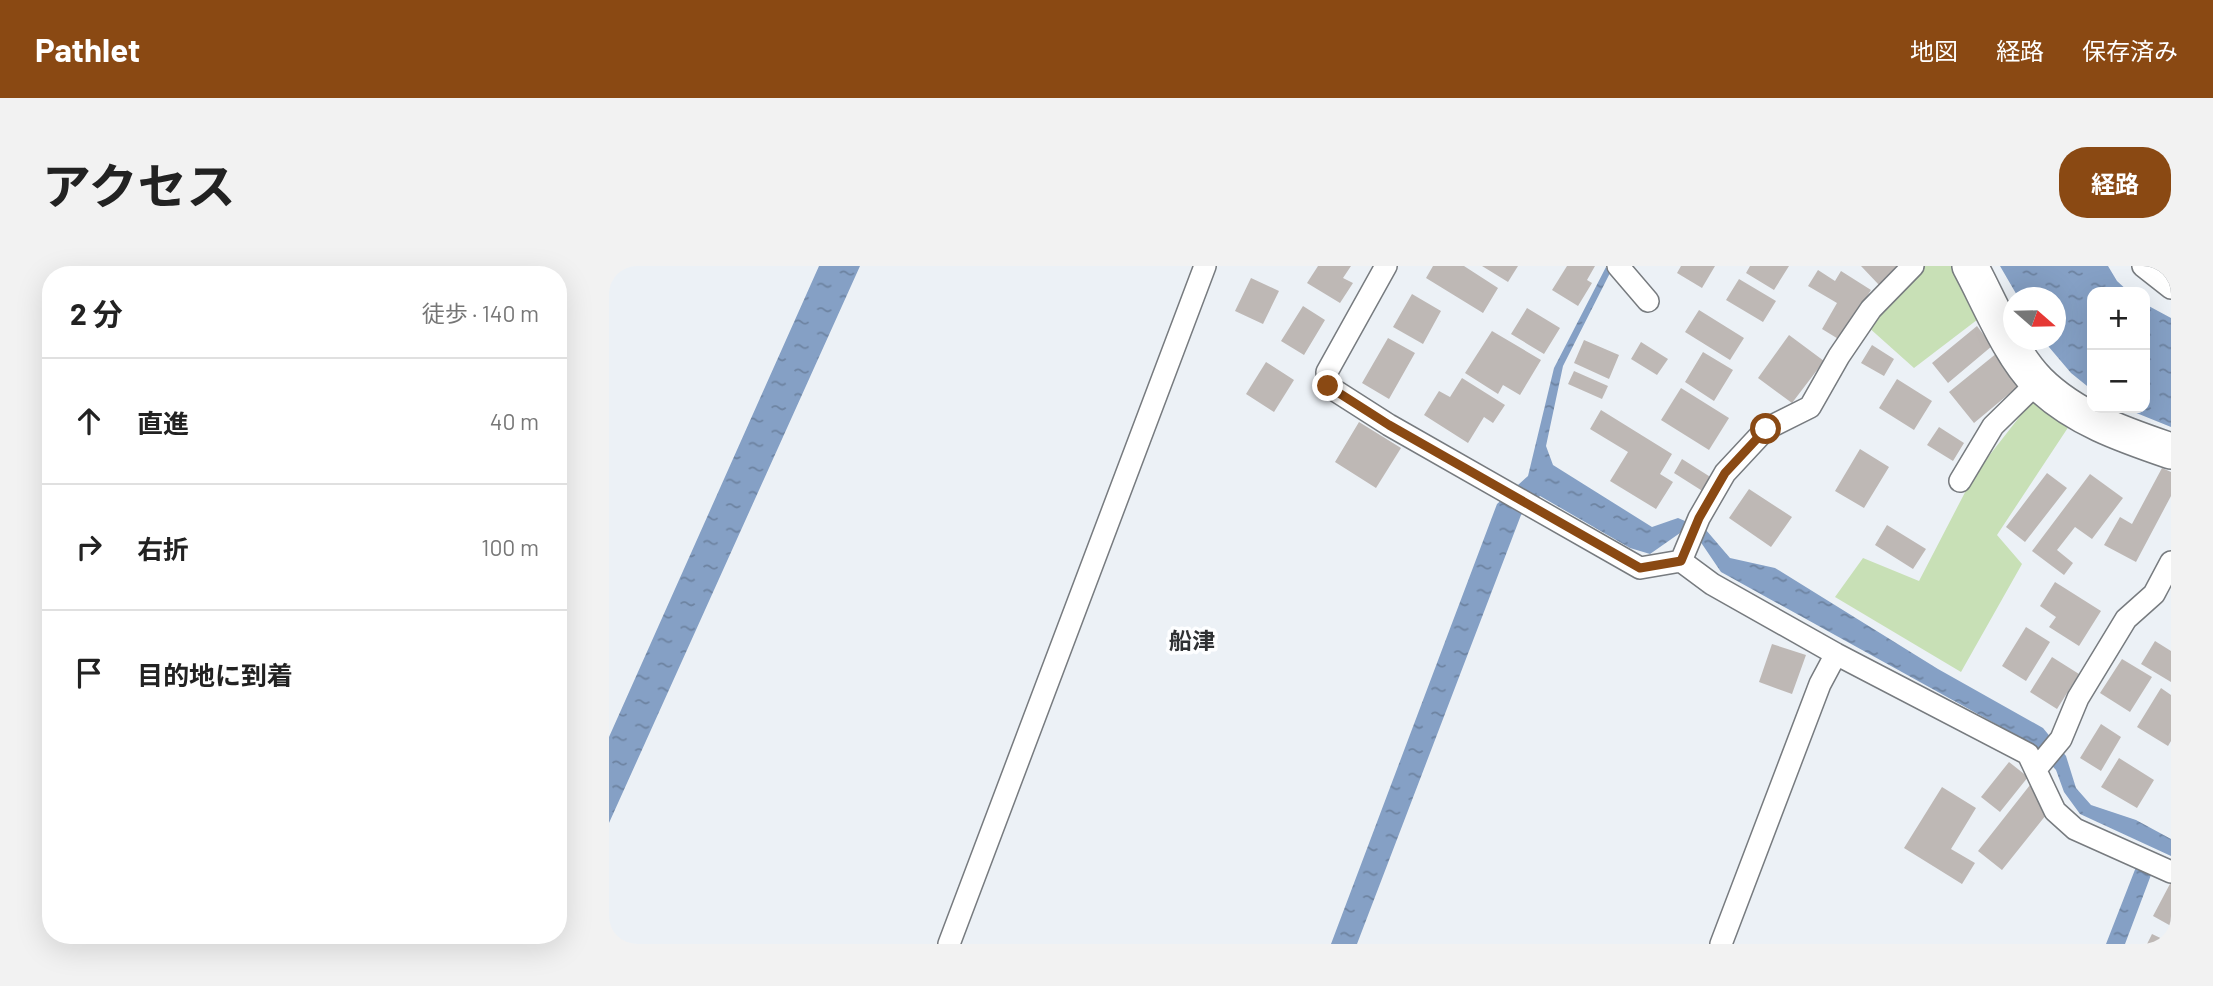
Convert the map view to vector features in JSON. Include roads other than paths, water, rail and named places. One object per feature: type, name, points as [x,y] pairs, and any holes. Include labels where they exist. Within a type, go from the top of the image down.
[{"type":"main road","points":[[1970,266],[2022,360],[2038,382],[2066,405],[2113,432],[2171,451]]},
{"type":"street","points":[[949,944],[1205,266]]},
{"type":"street","points":[[1386,266],[1327,372],[1328,386],[1502,490],[1640,568],[1685,551],[1699,518],[1725,473],[1766,429],[1810,407],[1839,356],[1871,309],[1913,266]]},
{"type":"street","points":[[1618,266],[1648,301]]},
{"type":"street","points":[[2143,266],[2171,288]]},
{"type":"street","points":[[1959,481],[1993,426],[2038,382]]},
{"type":"street","points":[[1685,551],[1711,584],[1836,654],[2028,754],[2055,811],[2075,830],[2171,872]]},
{"type":"street","points":[[2036,769],[2061,738],[2078,698],[2126,619],[2154,594],[2171,562]]},
{"type":"street","points":[[1721,944],[1820,684],[1836,654]]},
{"type":"water","points":[[819,266],[860,266],[609,823],[609,737]]},
{"type":"water","points":[[2000,266],[2108,266],[2124,287],[2087,287],[2087,386],[2071,373],[2051,350],[2066,350],[2066,287],[2012,287]]},
{"type":"water","points":[[1606,267],[1610,273],[1563,366],[1546,446],[1553,465],[1652,527],[1678,518],[1706,530],[1730,558],[1775,568],[1938,669],[2043,728],[2066,756],[2076,788],[2091,805],[2136,820],[2171,839],[2171,856],[2080,814],[2064,792],[2056,770],[2032,744],[1721,572],[1700,541],[1680,533],[1650,554],[1630,548],[1540,496],[1521,515],[1357,944],[1331,944],[1497,504],[1528,476],[1554,368]]},
{"type":"water","points":[[2150,307],[2171,318],[2171,427],[2136,413],[2150,413]]},
{"type":"water","points":[[2136,867],[2151,875],[2125,944],[2106,944]]},
{"type":"district","name":"船津","points":[[1192,640]]}]
